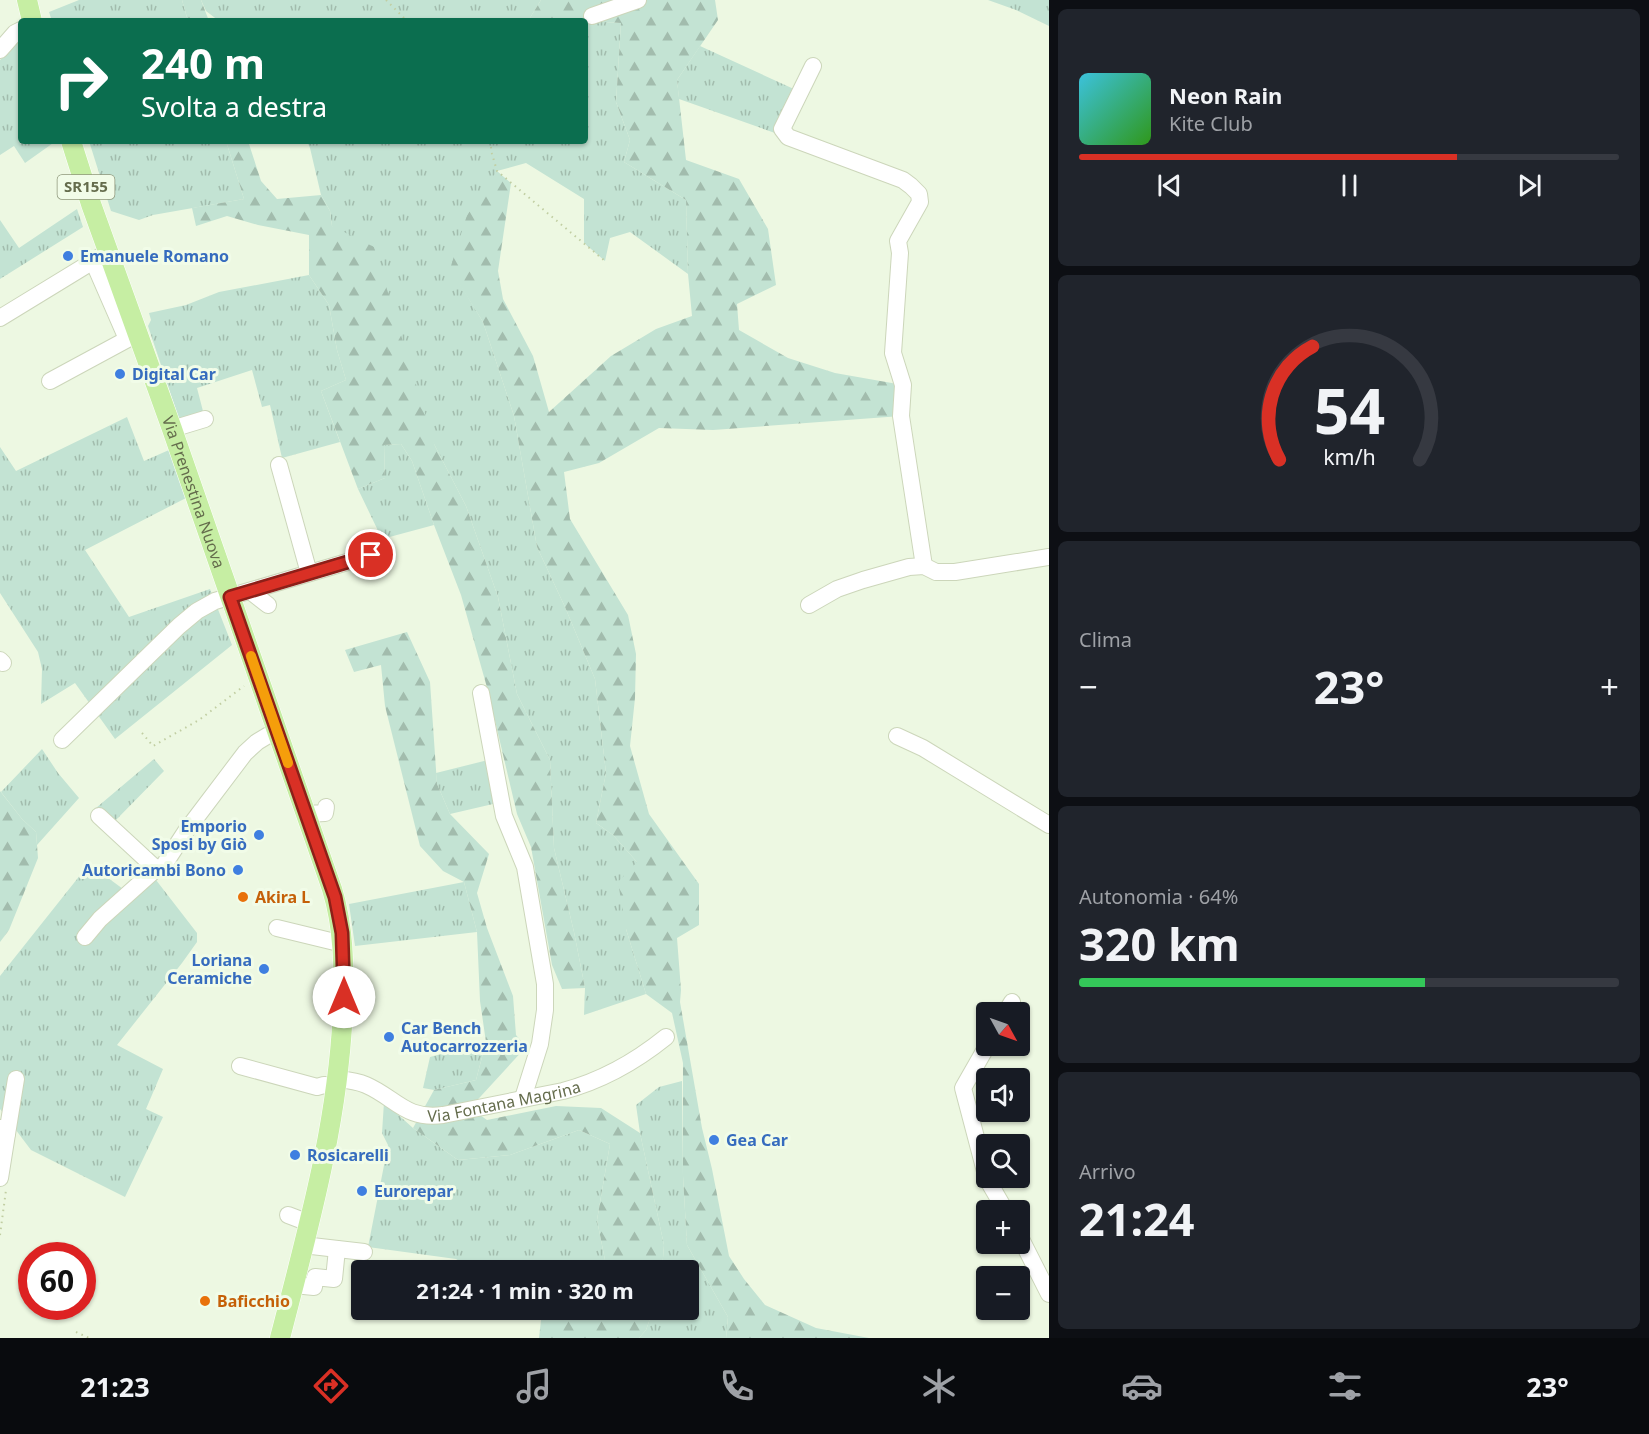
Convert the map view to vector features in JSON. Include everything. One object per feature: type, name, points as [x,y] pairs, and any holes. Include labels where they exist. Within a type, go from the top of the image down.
[{"type":"main road","points":[[27,0],[31,18]]},
{"type":"main road","name":"Via Prenestina Nuova","points":[[72,144],[100,257],[172,429],[277,730],[321,814],[340,921],[343,944],[343,1018],[337,1083],[309,1223],[280,1338]]},
{"type":"street","points":[[592,16],[638,0]]},
{"type":"street","points":[[0,50],[18,32]]},
{"type":"street","points":[[813,66],[782,129],[784,134],[903,180],[919,194],[920,202],[898,241],[900,253],[893,353],[903,385],[902,416],[924,566]]},
{"type":"street","points":[[0,318],[100,257]]},
{"type":"street","points":[[50,381],[132,337]]},
{"type":"street","points":[[172,429],[205,419]]},
{"type":"street","points":[[279,465],[309,573]]},
{"type":"street","points":[[62,740],[179,626],[206,606],[215,601],[371,555]]},
{"type":"street","points":[[809,605],[837,589],[909,567],[924,566],[936,572],[955,572],[1049,557]]},
{"type":"street","points":[[250,591],[268,605]]},
{"type":"street","points":[[481,693],[504,816],[525,867],[545,984],[546,1001],[540,1044],[523,1098]]},
{"type":"street","points":[[85,936],[100,919],[157,868],[165,865],[186,831],[245,753],[257,742],[277,730]]},
{"type":"street","points":[[897,736],[923,748],[1049,825]]},
{"type":"street","points":[[99,816],[157,868]]},
{"type":"street","points":[[277,928],[343,944]]},
{"type":"street","name":"Via Fontana Magrina","points":[[240,1066],[317,1087],[356,1081],[367,1085],[406,1110],[428,1116],[449,1114],[563,1091],[597,1080],[639,1057],[666,1038]]},
{"type":"street","points":[[981,1056],[963,1088],[987,1179],[999,1200]]},
{"type":"street","points":[[0,1177],[4,1131],[16,1079]]},
{"type":"street","points":[[288,1215],[309,1223]]},
{"type":"street","points":[[303,1245],[364,1252]]},
{"type":"street","points":[[294,1285],[314,1287],[315,1277],[333,1279],[337,1249]]},
{"type":"street","points":[[1029,1254],[1049,1294]]},
{"type":"path","points":[[386,0],[404,18]]},
{"type":"path","points":[[490,144],[497,171],[605,261]]},
{"type":"path","points":[[142,733],[153,746],[199,720],[258,675]]},
{"type":"path","points":[[76,1332],[89,1338]]},
{"type":"green space","points":[[79,0],[182,0],[187,18],[51,18],[49,12]]},
{"type":"green space","points":[[182,0],[201,0],[208,18],[187,18]]},
{"type":"green space","points":[[201,0],[541,0],[530,18],[215,18],[206,11]]},
{"type":"green space","points":[[541,0],[715,0],[718,20],[677,80],[686,160],[739,179],[768,229],[776,285],[737,304],[739,330],[788,358],[835,373],[903,385],[901,416],[713,430],[659,428],[599,463],[564,472],[570,519],[628,615],[636,654],[635,698],[630,746],[649,814],[699,884],[699,925],[677,938],[680,1002],[702,1128],[729,1256],[765,1305],[816,1328],[869,1338],[726,1338],[728,1317],[699,1266],[699,1260],[696,1260],[687,1245],[683,1176],[683,1063],[672,1013],[646,994],[626,929],[618,882],[637,862],[613,835],[596,823],[606,773],[595,679],[537,547],[514,416],[483,322],[450,269],[467,215],[497,171],[511,183],[498,271],[503,299],[533,356],[549,412],[611,356],[656,329],[692,316],[688,274],[686,200],[624,162],[630,140],[616,102],[621,23],[588,21],[588,18],[530,18]]},
{"type":"green space","points":[[988,0],[1049,0],[1049,26],[1016,10]]},
{"type":"green space","points":[[588,21],[621,23],[616,102],[630,140],[624,162],[686,200],[688,274],[630,232],[610,238],[605,261],[584,243],[584,199],[526,163],[497,171],[451,269],[483,322],[514,416],[537,547],[595,679],[606,773],[596,823],[613,835],[637,862],[626,929],[646,994],[584,1015],[585,988],[554,848],[550,760],[517,694],[498,597],[466,506],[435,446],[332,226],[330,211],[321,195],[308,144],[588,144]]},
{"type":"green space","points":[[18,43],[18,144],[52,144],[25,163],[14,146],[0,155],[0,60]]},
{"type":"green space","points":[[700,46],[796,90],[775,133],[679,99],[677,80]]},
{"type":"green space","points":[[90,144],[227,144],[244,199],[153,215],[139,220],[111,211]]},
{"type":"green space","points":[[227,144],[249,144],[261,181],[277,199],[321,195],[330,211],[332,226],[374,247],[435,446],[466,506],[498,597],[517,694],[550,760],[554,848],[585,988],[562,989],[552,965],[531,847],[517,814],[488,691],[461,595],[412,461],[401,444],[384,445],[385,478],[358,489],[321,391],[346,380],[337,350],[329,305],[309,275],[309,235],[227,216],[196,226],[192,208],[244,199]]},
{"type":"green space","points":[[77,209],[83,227],[0,279],[0,220],[19,248]]},
{"type":"green space","points":[[309,275],[329,305],[337,350],[346,380],[321,391],[340,442],[282,458],[270,405],[262,407],[252,370],[197,388],[204,415],[180,422],[148,326],[151,320],[149,313],[186,305],[219,292]]},
{"type":"green space","points":[[127,417],[144,461],[169,450],[186,498],[85,550],[129,617],[210,589],[232,645],[115,739],[75,683],[41,704],[42,669],[38,652],[0,593],[0,447],[16,471]]},
{"type":"green space","points":[[401,444],[412,461],[434,525],[382,539],[358,489],[385,478],[384,445]]},
{"type":"green space","points":[[407,632],[430,682],[437,784],[450,814],[489,854],[477,893],[487,928],[513,996],[516,1035],[526,1047],[470,1108],[487,1120],[556,1106],[601,1108],[640,1133],[664,1245],[663,1260],[605,1260],[597,1220],[610,1144],[579,1130],[510,1155],[458,1160],[413,1128],[434,1090],[476,1080],[486,1042],[480,1001],[477,932],[464,882],[443,871],[420,846],[385,706],[381,665],[354,672],[345,650]]},
{"type":"green space","points":[[42,749],[79,798],[37,845],[36,832],[22,819],[1,792]]},
{"type":"green space","points":[[154,759],[164,771],[113,823],[96,808]]},
{"type":"green space","points":[[488,760],[493,804],[450,814],[437,784],[436,773]]},
{"type":"green space","points":[[0,791],[22,819],[36,832],[38,858],[9,930],[0,942]]},
{"type":"green space","points":[[89,864],[134,897],[156,880],[197,933],[197,942],[182,963],[117,1045],[163,1069],[146,1109],[163,1117],[125,1197],[31,1150],[0,1109],[0,976]]},
{"type":"green space","points":[[464,882],[477,932],[355,946],[349,904]]},
{"type":"green space","points":[[486,1042],[476,1080],[434,1090],[423,1088],[430,1057]]},
{"type":"green space","points":[[682,1081],[683,1176],[687,1245],[696,1260],[663,1260],[664,1245],[636,1105],[659,1087]]},
{"type":"green space","points":[[384,1102],[413,1128],[458,1160],[510,1155],[579,1130],[610,1144],[597,1220],[605,1260],[458,1260],[368,1247],[388,1145],[382,1133]]},
{"type":"green space","points":[[699,1266],[728,1317],[726,1338],[639,1338],[646,1330],[650,1320],[699,1320]]},
{"type":"green space","points":[[541,1320],[650,1320],[646,1330],[639,1338],[539,1338]]},
{"type":"slow traffic","points":[[251,656],[288,763]]},
{"type":"place","name":"Emanuele Romano","points":[[68,256]]},
{"type":"place","name":"Digital Car","points":[[120,374]]},
{"type":"place","name":"Emporio Sposi by Giò","points":[[259,835]]},
{"type":"place","name":"Autoricambi Bono","points":[[238,870]]},
{"type":"place","name":"Akira L","points":[[243,897]]},
{"type":"place","name":"Loriana Ceramiche","points":[[264,969]]},
{"type":"place","name":"Car Bench Autocarrozzeria","points":[[389,1037]]},
{"type":"place","name":"Gea Car","points":[[714,1140]]},
{"type":"place","name":"Rosicarelli","points":[[295,1155]]},
{"type":"place","name":"Eurorepar","points":[[362,1191]]},
{"type":"place","name":"Baficchio","points":[[205,1301]]},
{"type":"route","points":[[344,997],[342,933],[335,897],[230,597],[371,555]]}]
